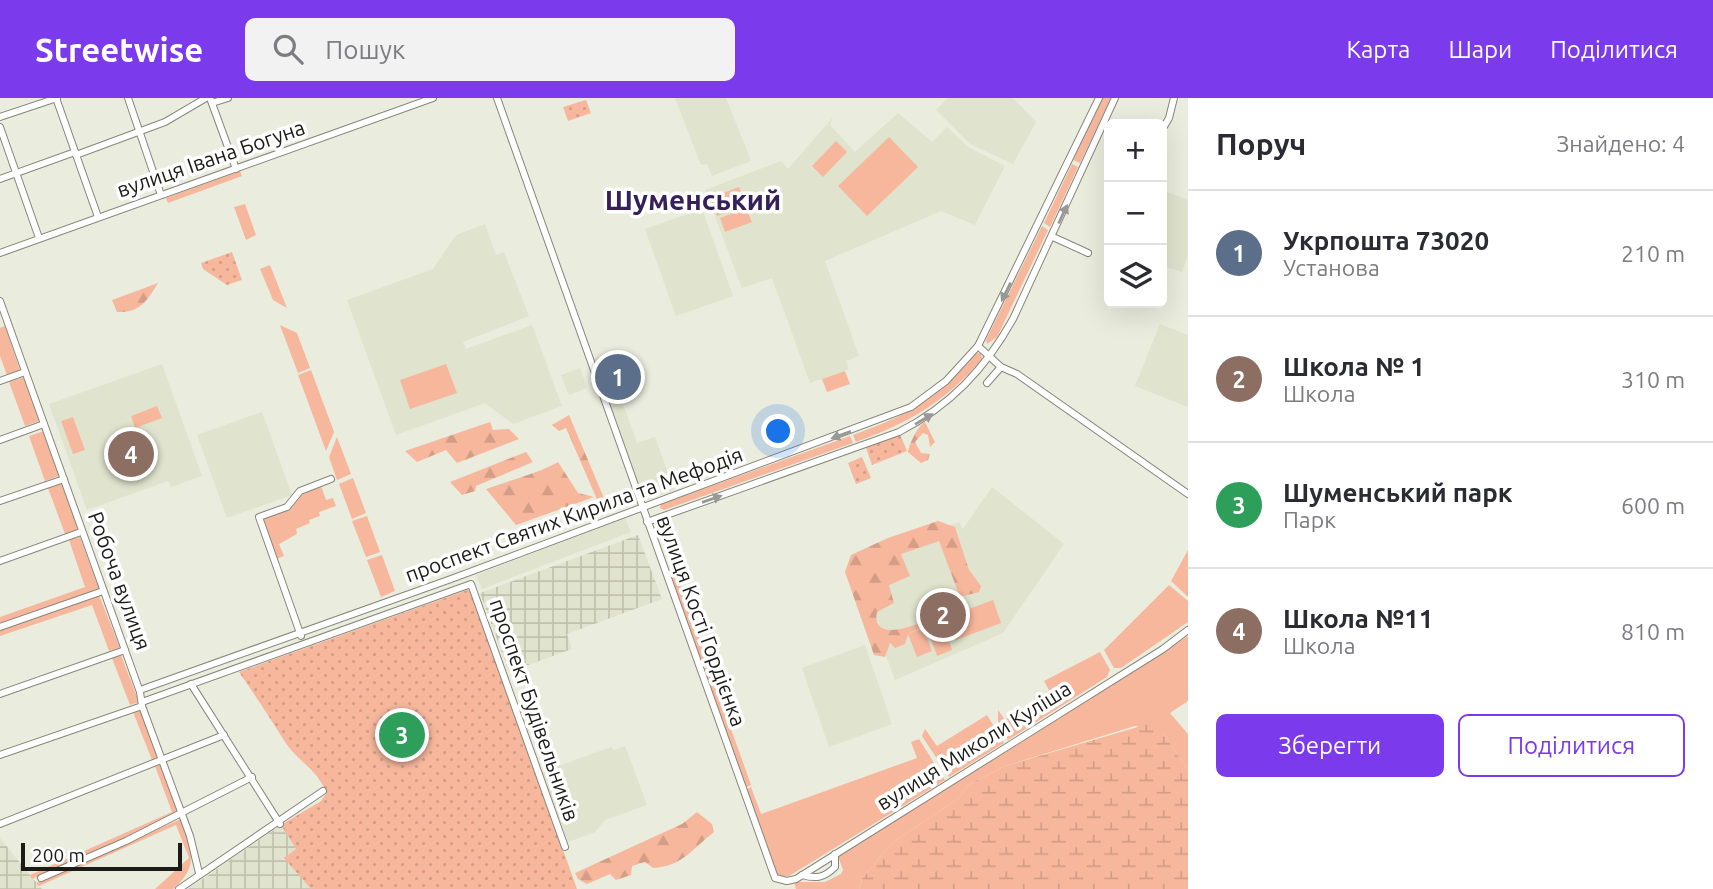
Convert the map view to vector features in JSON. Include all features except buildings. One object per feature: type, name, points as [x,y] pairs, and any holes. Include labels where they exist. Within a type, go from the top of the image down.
[{"type":"street","points":[[0,117],[57,98],[97,217]]},
{"type":"street","points":[[128,98],[161,195]]},
{"type":"street","points":[[0,179],[140,132],[209,100],[228,98]]},
{"type":"street","name":"вулиця Івана Богуна","points":[[0,253],[433,98]]},
{"type":"street","name":"вулиця Кості Гордієнка","points":[[497,98],[775,878]]},
{"type":"street","name":"проспект Святих Кирила та Мефодія","points":[[139,690],[900,413],[929,396],[978,346],[1099,98]]},
{"type":"street","name":"проспект Святих Кирила та Мефодія","points":[[647,522],[899,432],[928,417],[963,390],[1013,319],[1115,98]]},
{"type":"street","points":[[1167,121],[1174,98]]},
{"type":"street","points":[[209,100],[236,169]]},
{"type":"street","points":[[0,127],[39,238]]},
{"type":"street","points":[[1053,237],[1088,253]]},
{"type":"street","name":"Робоча вулиця","points":[[0,301],[4,323],[25,372],[139,690],[199,873]]},
{"type":"street","points":[[978,346],[1001,367],[1017,374],[1188,494]]},
{"type":"street","points":[[987,383],[1001,367]]},
{"type":"street","points":[[0,381],[25,372]]},
{"type":"street","points":[[0,440],[44,424]]},
{"type":"street","points":[[0,755],[304,644],[259,517],[287,507],[300,491],[331,478]]},
{"type":"street","points":[[0,501],[64,479]]},
{"type":"street","points":[[0,561],[82,532]]},
{"type":"street","name":"проспект Будівельників","points":[[304,644],[471,584],[565,848]]},
{"type":"street","points":[[0,627],[103,591]]},
{"type":"street","name":"вулиця Миколи Куліша","points":[[775,878],[791,881],[802,875],[1163,649],[1188,630]]},
{"type":"street","points":[[0,694],[125,650]]},
{"type":"street","points":[[191,684],[252,777],[279,824]]},
{"type":"street","points":[[0,824],[224,735]]},
{"type":"street","points":[[41,878],[252,777]]},
{"type":"street","points":[[179,889],[199,873],[279,824],[323,791]]},
{"type":"street","points":[[802,875],[816,878],[827,875],[835,867],[835,855]]},
{"type":"shaded area","points":[[675,98],[726,98],[751,161],[712,176],[707,164],[701,165]]},
{"type":"shaded area","points":[[948,98],[1013,98],[1036,122],[1013,164],[970,144],[936,110]]},
{"type":"shaded area","points":[[898,113],[932,142],[947,127],[968,147],[1005,166],[975,225],[941,211],[825,261],[859,356],[846,361],[849,369],[810,383],[772,278],[742,288],[705,190],[781,161],[788,169],[833,117],[830,125],[855,152]]},
{"type":"shaded area","points":[[1167,192],[1188,200],[1188,255],[1182,272],[1167,267]]},
{"type":"shaded area","points":[[702,209],[733,296],[676,316],[645,229]]},
{"type":"shaded area","points":[[485,224],[496,255],[504,252],[529,316],[463,342],[466,349],[532,325],[562,406],[513,424],[485,403],[396,435],[347,300],[433,269],[456,235]]},
{"type":"shaded area","points":[[1160,324],[1188,335],[1188,407],[1135,386]]},
{"type":"shaded area","points":[[605,355],[637,443],[655,437],[674,490],[644,501],[593,359]]},
{"type":"shaded area","points":[[162,364],[202,476],[171,487],[168,481],[87,510],[49,404]]},
{"type":"shaded area","points":[[580,368],[587,388],[569,395],[561,375]]},
{"type":"shaded area","points":[[262,412],[292,495],[227,518],[197,435]]},
{"type":"shaded area","points":[[992,487],[1064,544],[1003,633],[895,680],[850,559],[959,522],[963,529]]},
{"type":"shaded area","points":[[625,518],[631,532],[482,589],[476,575]]},
{"type":"shaded area","points":[[638,535],[662,599],[567,634],[572,649],[509,672],[480,593]]},
{"type":"shaded area","points":[[865,645],[892,724],[829,747],[802,668]]},
{"type":"shaded area","points":[[625,746],[647,805],[605,820],[595,832],[568,842],[542,772],[611,747],[614,750]]},
{"type":"shaded area","points":[[281,825],[296,849],[311,889],[188,889]]},
{"type":"shaded area","points":[[0,838],[30,875],[42,889],[0,889]]},
{"type":"green space","points":[[1103,98],[1111,98],[1080,163],[1073,160]]},
{"type":"green space","points":[[586,100],[591,113],[568,121],[563,107]]},
{"type":"green space","points":[[889,137],[918,167],[867,216],[838,186]]},
{"type":"green space","points":[[836,141],[847,152],[823,177],[812,166]]},
{"type":"green space","points":[[1072,164],[1078,167],[1050,227],[1044,223]]},
{"type":"green space","points":[[240,171],[242,176],[168,203],[166,198]]},
{"type":"green space","points":[[739,187],[746,206],[717,216],[710,198]]},
{"type":"green space","points":[[245,204],[256,235],[246,240],[234,207]]},
{"type":"green space","points":[[746,208],[752,222],[725,232],[720,218]]},
{"type":"green space","points":[[1042,226],[1048,230],[997,337],[987,344],[986,340]]},
{"type":"green space","points":[[232,252],[242,280],[227,285],[203,269],[201,263]]},
{"type":"green space","points":[[270,265],[287,308],[273,300],[260,269]]},
{"type":"green space","points":[[158,283],[142,305],[125,312],[117,312],[112,300]]},
{"type":"green space","points":[[280,325],[297,333],[310,368],[298,373]]},
{"type":"green space","points":[[5,326],[20,370],[7,375],[0,356],[0,328]]},
{"type":"green space","points":[[977,353],[981,353],[982,359],[940,399],[910,419],[856,442],[853,435],[907,412],[935,394]]},
{"type":"green space","points":[[446,364],[457,393],[410,409],[400,380]]},
{"type":"green space","points":[[311,370],[334,432],[326,451],[298,375]]},
{"type":"green space","points":[[845,371],[850,384],[827,392],[822,379]]},
{"type":"green space","points":[[24,377],[39,421],[25,426],[9,382]]},
{"type":"green space","points":[[157,406],[162,418],[135,428],[131,416]]},
{"type":"green space","points":[[569,415],[609,510],[602,511],[566,428],[559,431],[552,425]]},
{"type":"green space","points":[[73,417],[85,450],[73,454],[61,421]]},
{"type":"green space","points":[[490,422],[493,430],[509,429],[519,439],[457,463],[446,450],[417,462],[405,451]]},
{"type":"green space","points":[[925,422],[935,442],[930,447],[928,435],[923,433],[915,442],[921,453],[930,454],[928,460],[921,463],[908,452],[915,435]]},
{"type":"green space","points":[[44,431],[59,476],[45,481],[29,436]]},
{"type":"green space","points":[[899,432],[907,451],[872,465],[865,445]]},
{"type":"green space","points":[[850,436],[853,443],[664,510],[660,508],[661,504]]},
{"type":"green space","points":[[337,437],[351,474],[337,480],[329,457]]},
{"type":"green space","points":[[526,452],[533,462],[476,486],[475,491],[462,495],[450,482]]},
{"type":"green space","points":[[862,457],[871,478],[856,484],[848,463]]},
{"type":"green space","points":[[558,462],[578,493],[594,497],[516,525],[486,489],[532,473]]},
{"type":"green space","points":[[353,478],[366,513],[352,519],[339,484]]},
{"type":"green space","points":[[62,483],[78,530],[65,534],[48,488]]},
{"type":"green space","points":[[321,486],[326,500],[333,498],[336,506],[319,512],[320,516],[309,520],[310,523],[296,529],[297,534],[279,544],[284,556],[276,559],[262,518],[290,508],[301,495]]},
{"type":"green space","points":[[367,516],[380,552],[366,557],[352,521]]},
{"type":"green space","points":[[938,521],[955,527],[969,570],[981,586],[979,592],[960,597],[939,541],[901,554],[910,576],[889,585],[894,603],[877,612],[877,620],[879,626],[884,629],[907,628],[920,623],[920,628],[908,634],[905,644],[895,648],[890,643],[885,657],[874,655],[845,572],[851,555],[888,538]]},
{"type":"green space","points":[[80,537],[99,589],[0,623],[0,617],[85,587],[69,540]]},
{"type":"green space","points":[[1188,550],[1188,597],[1171,581]]},
{"type":"green space","points":[[382,555],[395,591],[381,597],[367,560]]},
{"type":"green space","points":[[677,574],[708,663],[700,666],[669,577]]},
{"type":"green space","points":[[1169,585],[1188,601],[1188,622],[1121,668],[1114,668],[1104,650]]},
{"type":"green space","points":[[470,589],[577,889],[311,889],[284,858],[296,849],[281,825],[321,801],[326,794],[319,779],[285,742],[239,672]]},
{"type":"green space","points":[[99,595],[120,648],[109,651],[92,605],[0,636],[0,630]]},
{"type":"green space","points":[[993,600],[1001,623],[956,640],[948,617]]},
{"type":"green space","points":[[941,619],[952,650],[937,656],[926,625]]},
{"type":"green space","points":[[923,628],[932,651],[917,657],[908,634]]},
{"type":"green space","points":[[1188,636],[1188,701],[1170,713],[1188,734],[1188,770],[1163,732],[1135,726],[1005,766],[968,785],[959,798],[891,844],[862,879],[859,889],[796,889],[794,882],[825,882],[841,874],[843,870],[838,856]]},
{"type":"green space","points":[[1100,652],[1110,670],[1107,677],[1008,740],[998,723],[998,710],[1005,720],[1049,690],[1044,681]]},
{"type":"green space","points":[[121,655],[139,702],[130,705],[112,658]]},
{"type":"green space","points":[[709,667],[751,785],[744,788],[702,669]]},
{"type":"green space","points":[[140,710],[158,758],[152,760],[133,712]]},
{"type":"green space","points":[[987,715],[1004,743],[949,777],[922,736],[925,729],[937,746]]},
{"type":"green space","points":[[1148,724],[1163,732],[1188,770],[1188,889],[859,889],[862,879],[891,844],[959,798],[968,785],[1005,766]]},
{"type":"green space","points":[[919,739],[945,780],[789,876],[778,876],[745,790],[751,787],[761,814],[917,758],[911,742]]},
{"type":"green space","points":[[161,764],[177,812],[175,815],[32,879],[30,875],[172,812],[155,766]]},
{"type":"green space","points":[[697,812],[712,824],[714,832],[680,860],[663,867],[653,868],[645,862],[632,866],[631,875],[616,880],[610,874],[587,884],[578,879],[575,873],[682,824]]},
{"type":"green space","points":[[181,819],[191,857],[187,873],[173,889],[155,889],[189,858],[176,825],[39,886],[36,883]]},
{"type":"place","name":"Укрпошта 73020","points":[[618,377]]},
{"type":"place","name":"Школа №11","points":[[131,454]]},
{"type":"place","name":"Школа № 1","points":[[943,615]]},
{"type":"place","name":"Шуменський парк","points":[[402,735]]},
{"type":"district","name":"Шуменський","points":[[693,200]]}]
